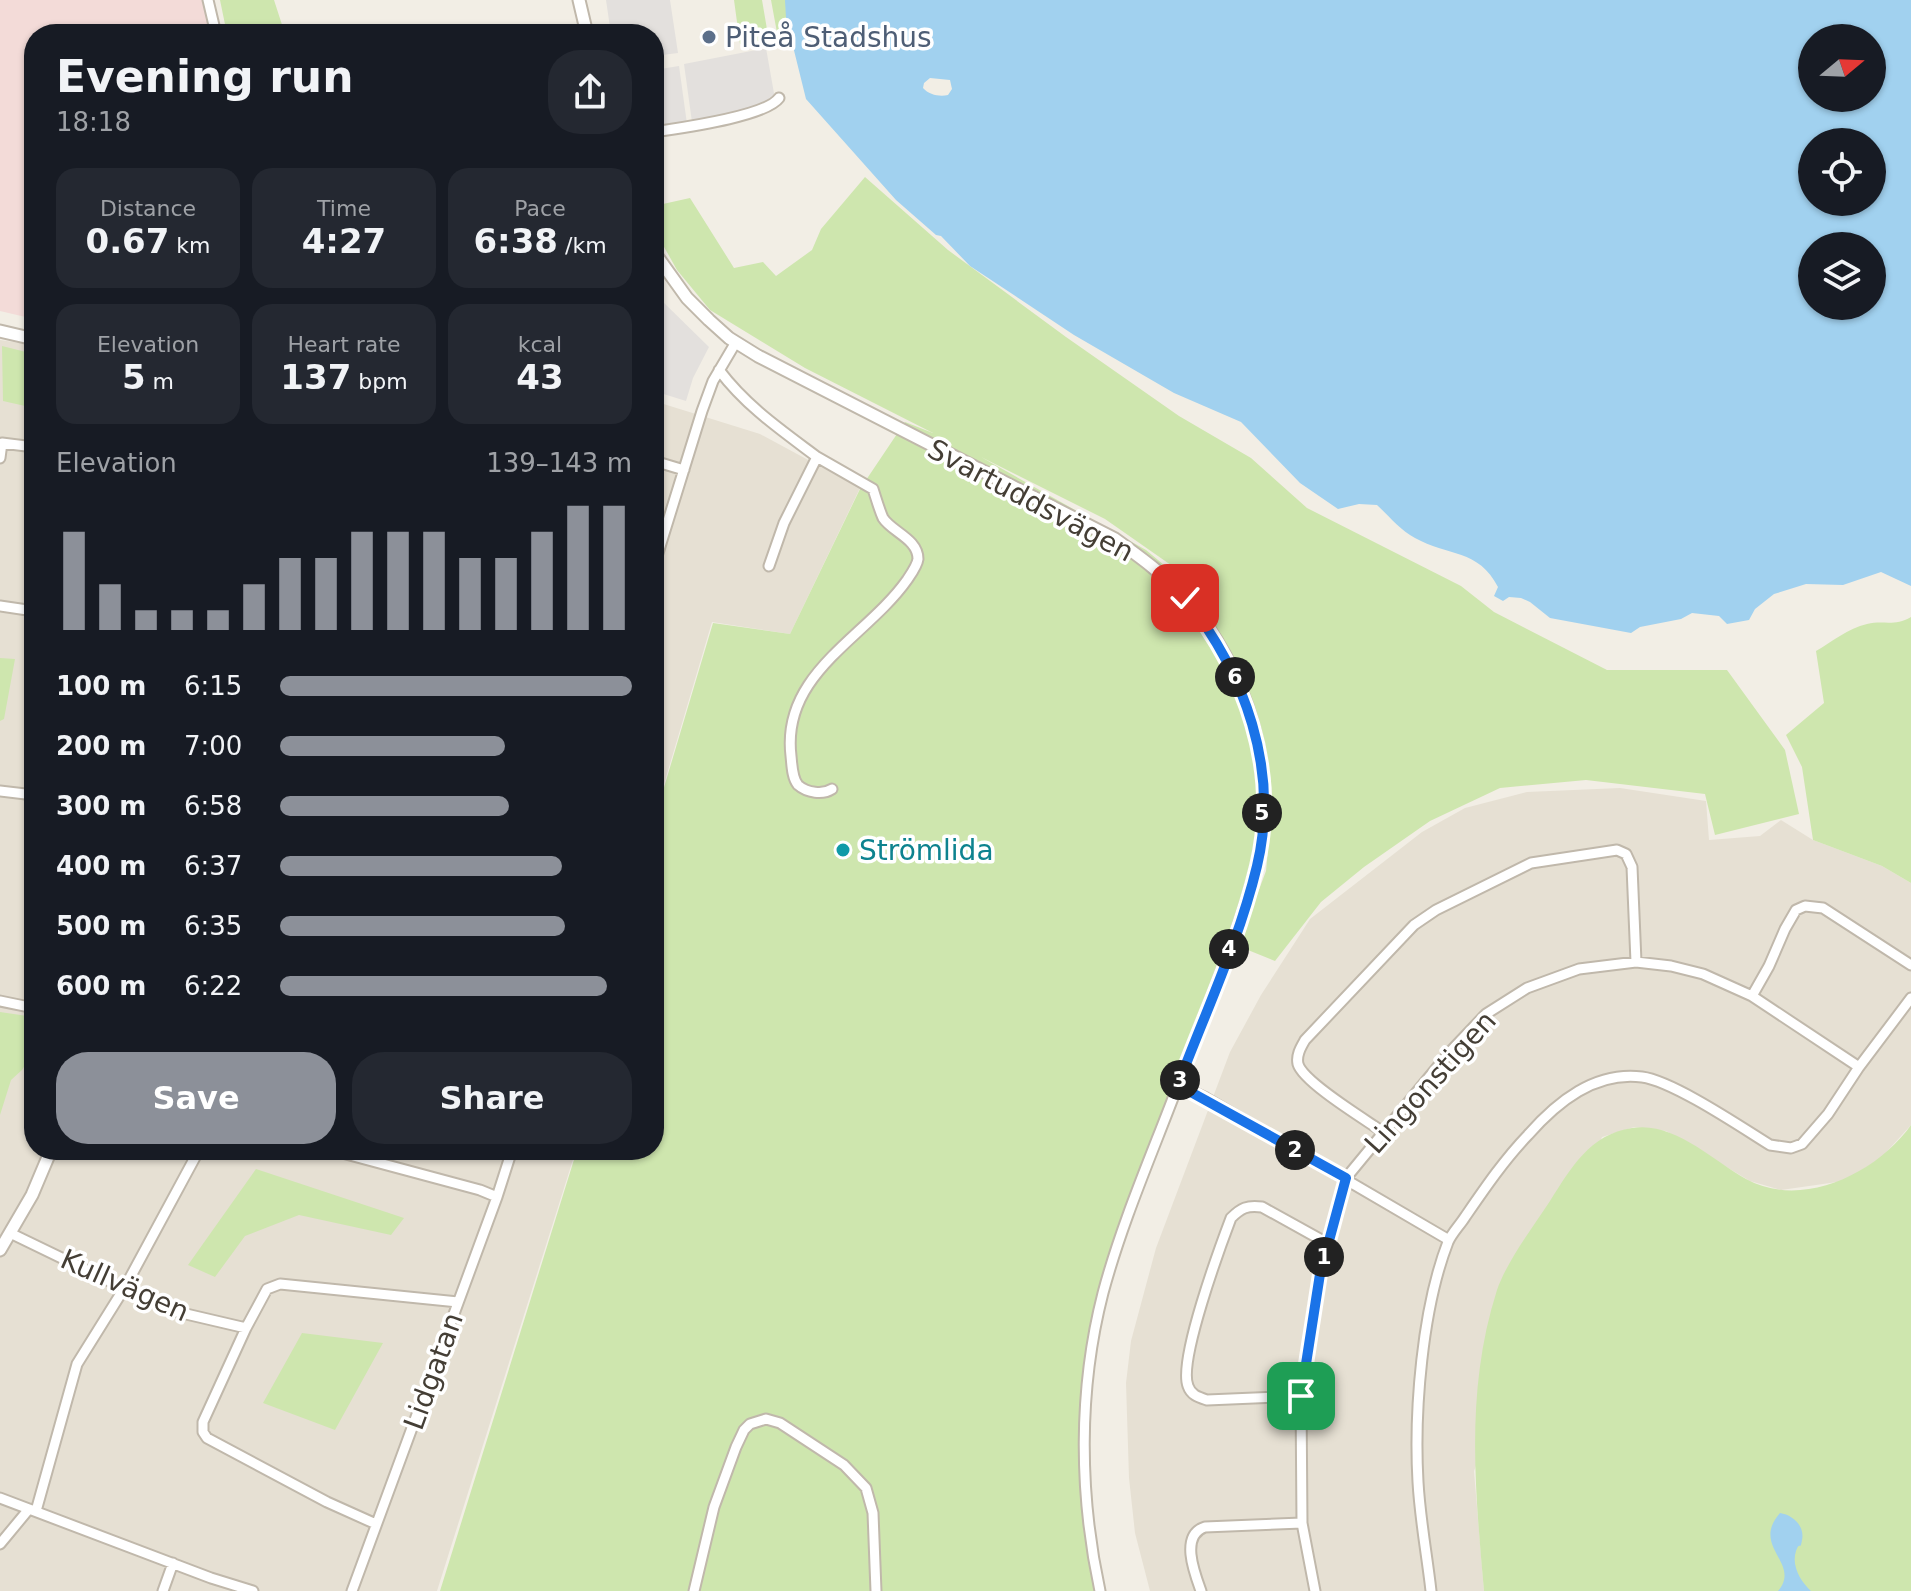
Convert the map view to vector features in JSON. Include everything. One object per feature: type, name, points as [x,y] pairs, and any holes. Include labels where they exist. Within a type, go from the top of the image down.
[{"type":"street","points":[[208,0],[214,24]]},
{"type":"street","points":[[579,0],[585,24]]},
{"type":"street","points":[[664,130],[725,119],[770,106],[779,98]]},
{"type":"street","name":"Svartuddsvägen","points":[[664,266],[687,298],[736,342],[801,379],[1115,539],[1166,578],[1207,625],[1238,683],[1258,745],[1263,784],[1257,864],[1243,913],[1114,1256],[1103,1294],[1091,1355],[1084,1468],[1092,1555],[1100,1591]]},
{"type":"street","points":[[0,331],[24,337]]},
{"type":"street","points":[[664,534],[702,411],[719,370],[736,342]]},
{"type":"street","points":[[719,370],[737,393],[759,413],[817,457],[873,489],[883,517],[908,540],[918,559],[901,588],[824,664],[807,683],[799,700],[790,746],[794,778],[797,784],[814,792],[826,793],[832,789]]},
{"type":"street","points":[[0,458],[2,443],[24,446]]},
{"type":"street","points":[[769,566],[784,523],[817,457]]},
{"type":"street","points":[[664,464],[684,470]]},
{"type":"street","points":[[0,606],[24,610]]},
{"type":"street","points":[[0,791],[24,794]]},
{"type":"street","points":[[1383,1132],[1311,1080],[1298,1067],[1297,1057],[1305,1040],[1414,925],[1436,910],[1531,863],[1617,850],[1626,854],[1632,867],[1636,962]]},
{"type":"street","points":[[1752,996],[1796,910],[1805,906],[1823,908],[1911,965]]},
{"type":"street","name":"Lingonstigen","points":[[1315,1591],[1302,1523],[1301,1396],[1327,1243],[1346,1178],[1449,1053],[1486,1014],[1505,1000],[1549,978],[1579,969],[1636,962],[1671,966],[1703,974],[1752,996],[1859,1067]]},
{"type":"street","points":[[1431,1591],[1419,1494],[1418,1413],[1426,1333],[1449,1240],[1482,1191],[1544,1116],[1578,1090],[1599,1080],[1622,1076],[1643,1077],[1663,1083],[1770,1145],[1791,1148],[1802,1144],[1828,1114],[1911,998]]},
{"type":"street","points":[[0,1001],[24,1006]]},
{"type":"street","points":[[1178,1085],[1346,1178],[1449,1240]]},
{"type":"street","points":[[0,1250],[32,1195],[47,1160]]},
{"type":"street","points":[[0,1544],[32,1510],[77,1364],[125,1287],[194,1160]]},
{"type":"street","points":[[368,1160],[497,1197]]},
{"type":"street","name":"Lidgatan","points":[[352,1591],[509,1160]]},
{"type":"street","points":[[1301,1396],[1207,1400],[1195,1396],[1188,1389],[1187,1369],[1203,1294],[1231,1218],[1241,1209],[1262,1207],[1327,1243]]},
{"type":"street","name":"Kullvägen","points":[[10,1233],[169,1310],[246,1328]]},
{"type":"street","points":[[376,1524],[315,1496],[207,1438],[203,1432],[203,1422],[267,1289],[280,1284],[458,1302]]},
{"type":"street","points":[[694,1591],[714,1507],[736,1447],[750,1424],[766,1419],[780,1423],[853,1471],[866,1488],[873,1513],[876,1591]]},
{"type":"street","points":[[0,1498],[253,1591]]},
{"type":"street","points":[[1201,1591],[1190,1547],[1191,1536],[1196,1530],[1205,1527],[1302,1523]]},
{"type":"street","points":[[163,1591],[173,1563]]},
{"type":"shaded area","points":[[0,0],[204,0],[210,24],[24,24],[24,317],[0,311]]},
{"type":"shaded area","points":[[606,0],[670,0],[678,53],[664,55],[664,24],[610,24]]},
{"type":"shaded area","points":[[766,48],[775,99],[692,122],[684,64]]},
{"type":"shaded area","points":[[679,66],[687,124],[664,127],[664,68]]},
{"type":"shaded area","points":[[664,303],[709,347],[693,378],[686,401],[664,394]]},
{"type":"shaded area","points":[[0,340],[24,344],[24,1160],[573,1160],[437,1591],[0,1591]]},
{"type":"shaded area","points":[[664,404],[760,434],[860,488],[790,634],[712,622],[664,784]]},
{"type":"shaded area","points":[[1620,788],[1706,801],[1709,840],[1760,836],[1781,820],[1813,840],[1882,866],[1911,883],[1911,1125],[1881,1158],[1844,1181],[1781,1190],[1750,1181],[1666,1131],[1634,1127],[1602,1137],[1474,1471],[1484,1591],[1150,1591],[1135,1533],[1129,1478],[1126,1383],[1131,1341],[1156,1248],[1230,1052],[1261,995],[1310,919],[1422,832],[1465,808],[1527,792]]},
{"type":"green space","points":[[220,0],[274,0],[282,24],[225,24]]},
{"type":"green space","points":[[734,0],[762,0],[769,41],[740,44]]},
{"type":"green space","points":[[771,0],[791,0],[797,38],[778,38]]},
{"type":"green space","points":[[865,177],[948,250],[1179,416],[1251,458],[1307,508],[1461,586],[1494,612],[1607,670],[1727,670],[1785,750],[1799,814],[1715,835],[1705,794],[1586,780],[1500,788],[1430,821],[1364,867],[1321,902],[1275,961],[1238,946],[1266,871],[1270,828],[1101,1300],[1082,1443],[1103,1591],[440,1591],[574,1160],[664,1160],[664,787],[713,623],[790,634],[860,489],[905,422],[933,433],[805,368],[710,310],[677,270],[664,247],[664,204],[690,198],[734,268],[763,262],[776,276],[812,250],[821,229]],"holes":[[[981,457],[1105,519],[1178,570],[1210,611],[1182,580],[1146,550]]]},
{"type":"green space","points":[[2,346],[24,352],[24,406],[3,401]]},
{"type":"green space","points":[[1911,617],[1911,883],[1882,866],[1813,840],[1802,767],[1786,735],[1824,703],[1816,651],[1860,626],[1899,622]]},
{"type":"green space","points":[[0,658],[15,659],[4,719],[0,721]]},
{"type":"green space","points":[[0,1012],[24,1016],[24,1067],[11,1080],[0,1115]]},
{"type":"green space","points":[[1911,1125],[1911,1591],[1484,1591],[1475,1440],[1476,1402],[1487,1327],[1497,1290],[1507,1268],[1583,1154],[1604,1137],[1632,1128],[1648,1127],[1678,1136],[1746,1179],[1768,1188],[1814,1188],[1837,1182],[1859,1171],[1879,1158]]},
{"type":"green space","points":[[256,1169],[404,1218],[391,1235],[299,1215],[245,1236],[215,1277],[188,1265]]},
{"type":"green space","points":[[302,1333],[383,1343],[335,1430],[263,1403]]},
{"type":"water","points":[[785,0],[1911,0],[1911,586],[1881,572],[1843,585],[1806,584],[1774,594],[1755,609],[1749,620],[1727,624],[1719,616],[1692,613],[1681,619],[1640,627],[1631,633],[1550,618],[1521,598],[1509,597],[1503,601],[1494,596],[1498,587],[1482,566],[1415,538],[1377,505],[1359,504],[1338,509],[1300,483],[1241,422],[1174,393],[1074,335],[970,266],[941,236],[896,200],[806,99],[786,18]],"holes":[[[930,78],[950,80],[952,89],[948,95],[935,95],[923,88]]]},
{"type":"water","points":[[1780,1513],[1793,1519],[1802,1530],[1795,1562],[1801,1578],[1811,1591],[1778,1591],[1784,1581],[1784,1572],[1770,1536],[1772,1525]]},
{"type":"place","name":"Piteå Stadshus","points":[[709,37]]},
{"type":"place","name":"Strömlida","points":[[843,850]]},
{"type":"route","points":[[1185,598],[1207,625],[1238,683],[1258,745],[1263,784],[1257,864],[1243,913],[1178,1085],[1346,1178],[1320,1274],[1301,1396]]}]
